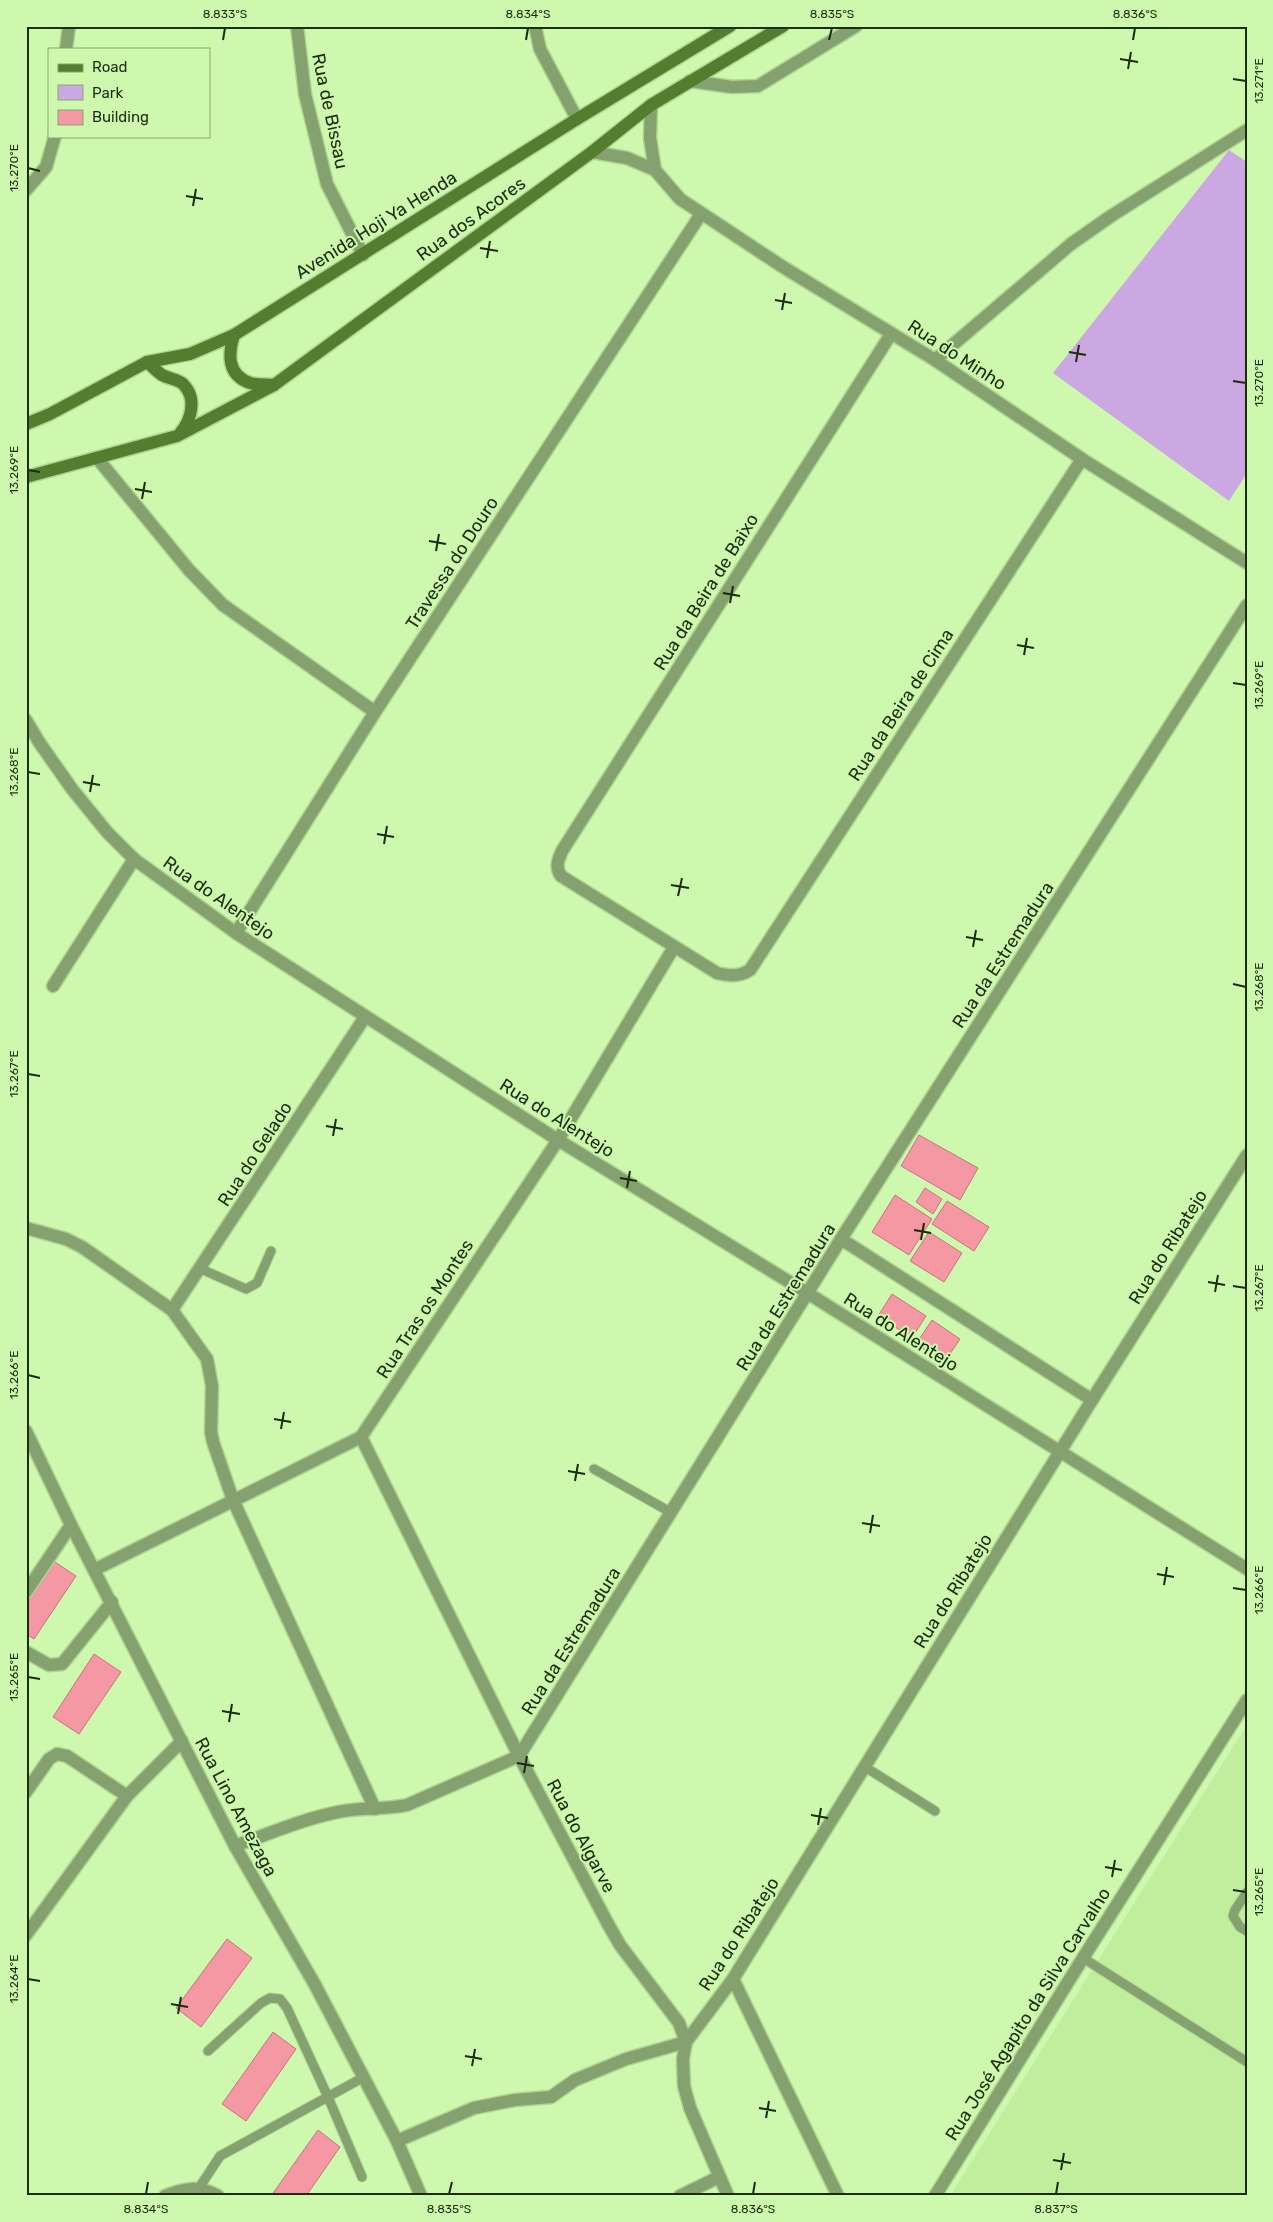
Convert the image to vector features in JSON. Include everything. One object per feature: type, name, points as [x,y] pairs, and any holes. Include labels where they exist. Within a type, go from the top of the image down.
[{"type":"main road","name":"Avenida Hoji Ya Henda","points":[[26,424],[50,414],[147,362],[190,354],[234,335],[577,119],[730,26]]},
{"type":"main road","name":"Rua dos Acores","points":[[177,436],[274,385],[592,152],[651,105],[783,26]]},
{"type":"main road","points":[[234,335],[229,353],[230,364],[237,375],[250,383],[274,385]]},
{"type":"main road","points":[[26,477],[177,436],[189,423],[192,407],[190,394],[184,384],[162,375],[147,362]]},
{"type":"street","points":[[66,48],[69,26]]},
{"type":"street","name":"Rua de Bissau","points":[[297,26],[305,94],[327,184],[363,255]]},
{"type":"street","points":[[535,26],[540,49],[577,119]]},
{"type":"street","points":[[690,81],[732,87],[758,86],[856,26]]},
{"type":"street","points":[[651,105],[650,138],[655,170]]},
{"type":"street","points":[[935,360],[1071,244],[1247,130]]},
{"type":"street","points":[[26,190],[46,167],[55,138]]},
{"type":"street","name":"Rua do Minho","points":[[592,152],[627,158],[655,170],[680,199],[701,214],[935,360],[1082,459],[1247,563]]},
{"type":"street","name":"Travessa do Douro","points":[[236,933],[375,712],[701,214]]},
{"type":"street","name":"Rua da Beira de Baixo","points":[[674,947],[561,876],[557,870],[557,861],[891,334]]},
{"type":"street","points":[[97,458],[189,570],[223,605],[375,712]]},
{"type":"street","name":"Rua da Beira de Cima","points":[[674,947],[717,973],[735,976],[750,970],[1082,459]]},
{"type":"street","name":"Rua da Estremadura","points":[[519,1756],[841,1240],[1247,606]]},
{"type":"street","name":"Rua do Alentejo","points":[[26,720],[72,789],[107,832],[134,859],[236,933],[558,1140],[809,1294],[1247,1568]]},
{"type":"street","points":[[53,986],[134,859]]},
{"type":"street","name":"Rua Tras os Montes","points":[[361,1437],[558,1140],[674,947]]},
{"type":"street","name":"Rua do Gelado","points":[[172,1310],[365,1017]]},
{"type":"street","name":"Rua do Ribatejo","points":[[686,2042],[733,1979],[1092,1400],[1247,1155]]},
{"type":"street","points":[[26,1228],[57,1236],[82,1247],[172,1310],[207,1359],[211,1372],[211,1432],[233,1500],[376,1809]]},
{"type":"street","points":[[841,1240],[1092,1400]]},
{"type":"street","name":"Rua Lino Amezaga","points":[[26,1431],[71,1525],[96,1569],[235,1846],[314,1984],[364,2077],[397,2141],[421,2196]]},
{"type":"street","points":[[96,1569],[361,1437]]},
{"type":"street","name":"Rua do Algarve","points":[[361,1437],[519,1756],[612,1931],[620,1945],[674,2015],[686,2042]]},
{"type":"street","points":[[27,1589],[71,1525]]},
{"type":"street","points":[[26,1652],[50,1665],[62,1664],[112,1602]]},
{"type":"street","name":"Rua José Agapito da Silva Carvalho","points":[[935,2196],[1247,1700]]},
{"type":"street","points":[[26,1935],[127,1796],[182,1741]]},
{"type":"street","points":[[26,1792],[49,1759],[57,1754],[67,1756],[127,1796]]},
{"type":"street","points":[[235,1846],[321,1815],[355,1809],[392,1808],[406,1805],[519,1756]]},
{"type":"street","points":[[733,1979],[838,2196]]},
{"type":"street","points":[[397,2141],[474,2108],[515,2100],[551,2097],[575,2080],[626,2059],[686,2042],[683,2059],[684,2086],[690,2108],[728,2196]]},
{"type":"street","points":[[680,2196],[719,2177]]},
{"type":"street","points":[[165,2196],[184,2189],[199,2188],[218,2196]]},
{"type":"lane","points":[[200,1270],[246,1289],[257,1283],[271,1251]]},
{"type":"lane","points":[[594,1469],[672,1513]]},
{"type":"lane","points":[[865,1767],[935,1811]]},
{"type":"lane","points":[[1247,1892],[1233,1916],[1240,1927],[1247,1931]]},
{"type":"lane","points":[[1083,1958],[1247,2062]]},
{"type":"lane","points":[[208,2051],[261,2003],[270,1998],[280,1999],[287,2008],[362,2177]]},
{"type":"lane","points":[[199,2188],[220,2156],[364,2077]]},
{"type":"shaded area","points":[[1247,1725],[1247,2196],[950,2196],[1124,1919]]},
{"type":"green space","points":[[1229,150],[1247,162],[1247,473],[1229,501],[1053,373]]},
{"type":"building","points":[[919,1135],[978,1168],[960,1200],[901,1166]]},
{"type":"building","points":[[925,1188],[942,1199],[933,1214],[916,1202]]},
{"type":"building","points":[[895,1195],[932,1219],[909,1255],[872,1232]]},
{"type":"building","points":[[947,1201],[989,1227],[974,1251],[932,1224]]},
{"type":"building","points":[[929,1232],[962,1253],[944,1282],[910,1261]]},
{"type":"building","points":[[892,1294],[926,1316],[912,1338],[878,1316]]},
{"type":"building","points":[[932,1320],[960,1339],[944,1363],[916,1344]]},
{"type":"building","points":[[52,1560],[76,1576],[34,1639],[26,1634],[26,1597]]},
{"type":"building","points":[[94,1654],[121,1672],[79,1734],[53,1717]]},
{"type":"building","points":[[227,1939],[252,1958],[201,2027],[176,2008]]},
{"type":"building","points":[[273,2032],[296,2049],[246,2121],[222,2104]]},
{"type":"building","points":[[318,2130],[340,2147],[306,2196],[271,2196]]}]
